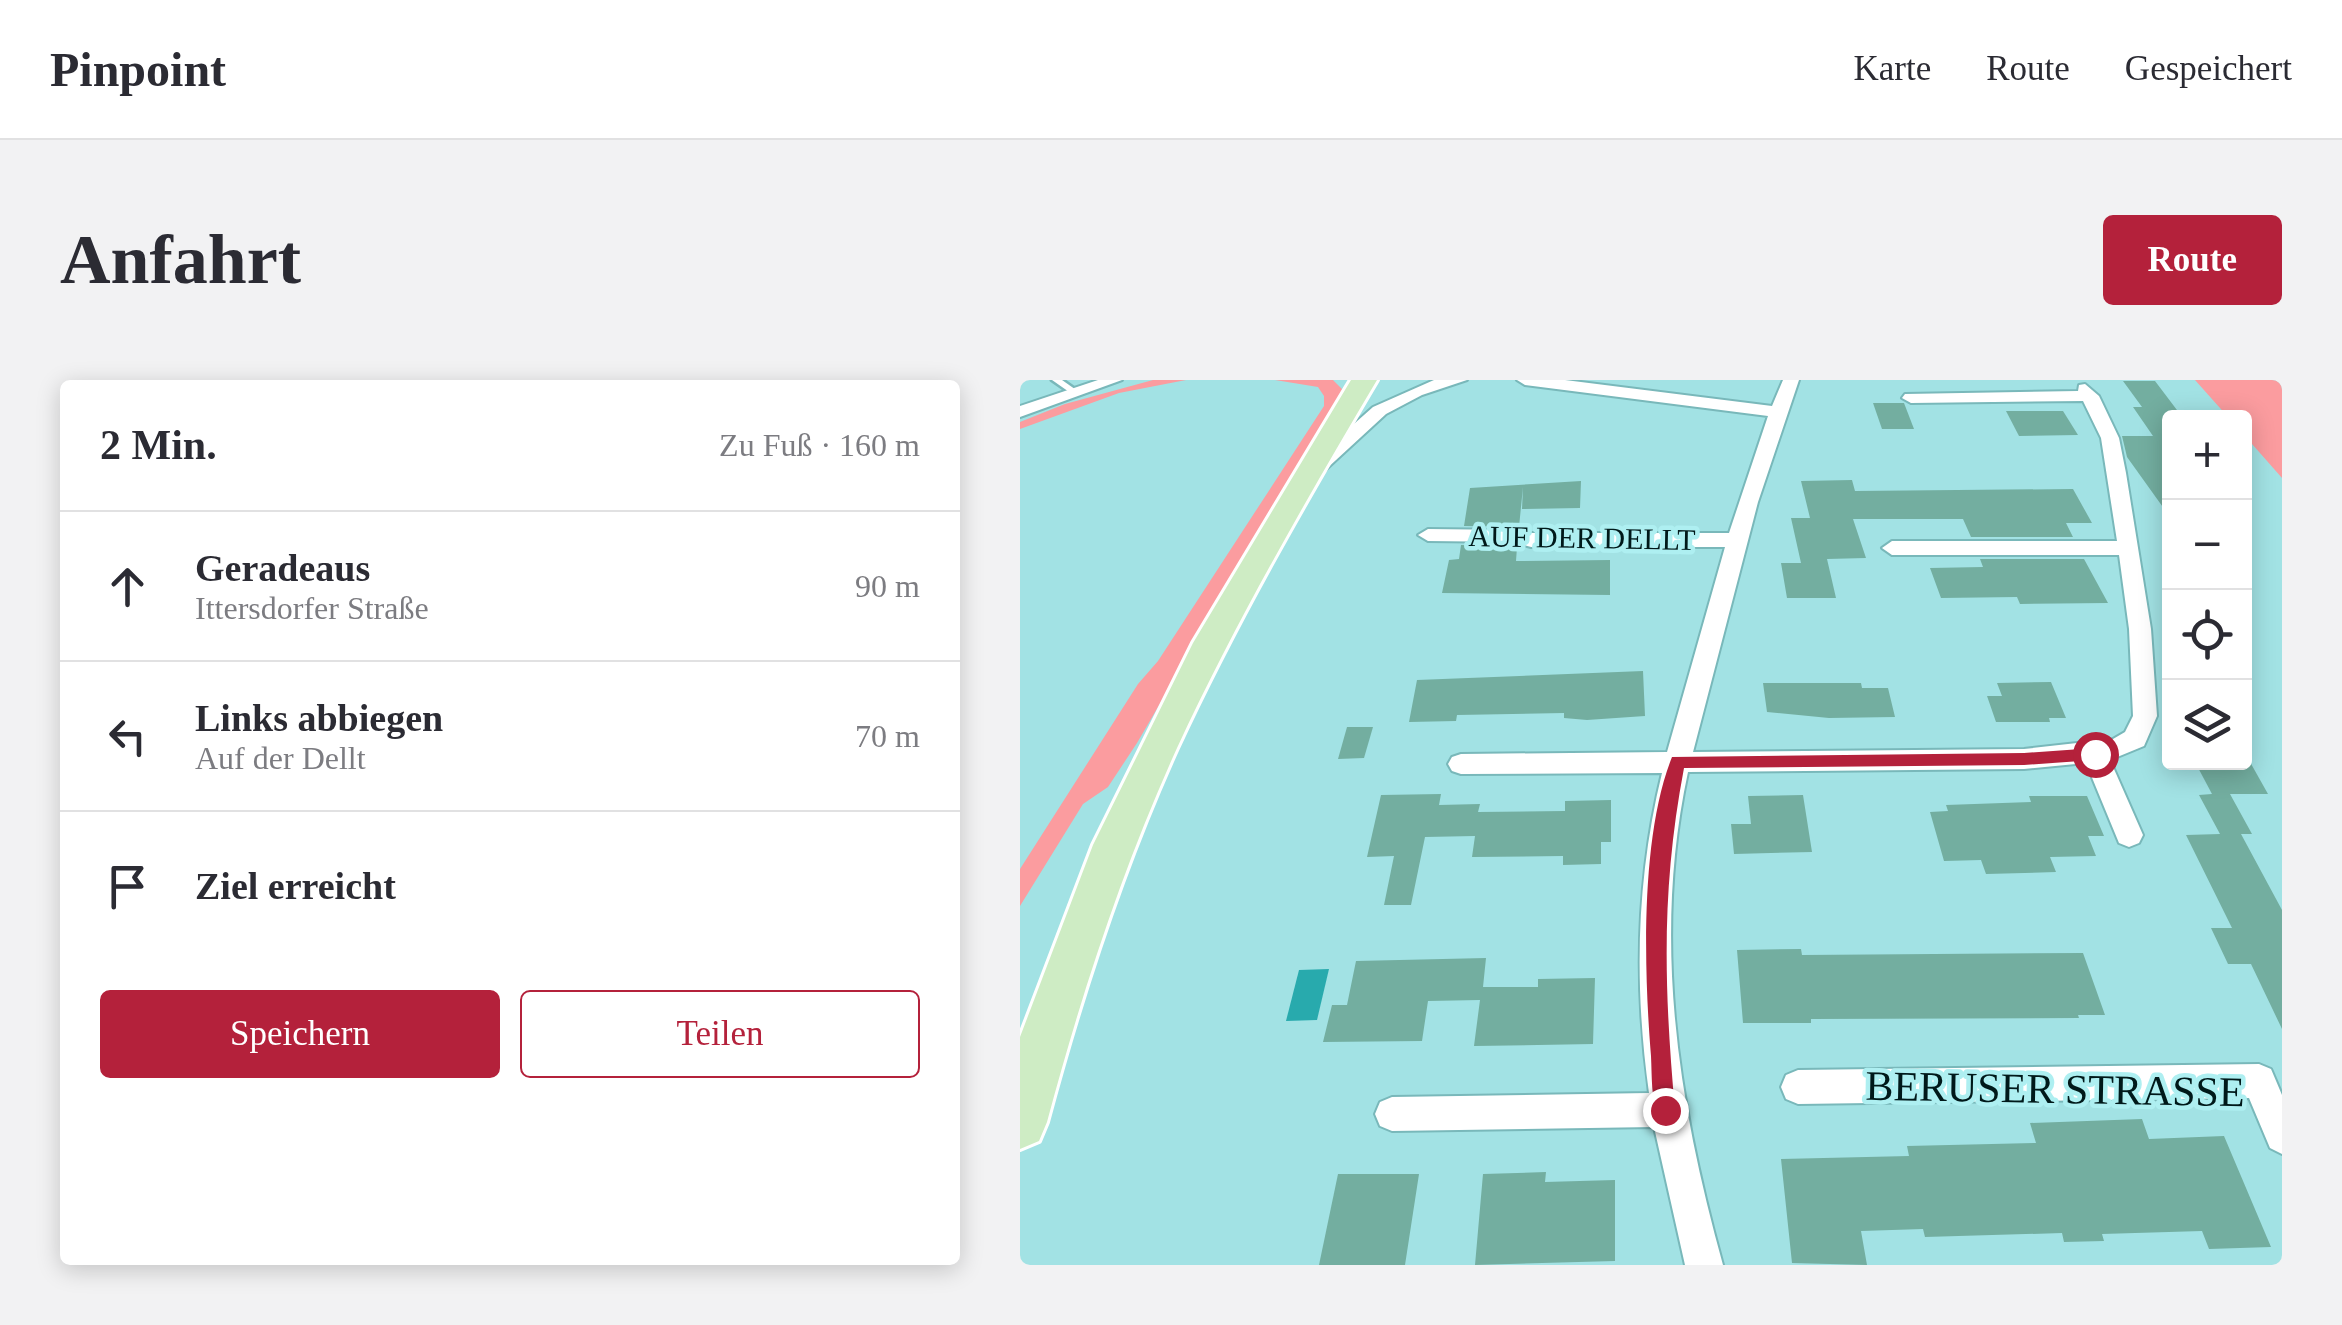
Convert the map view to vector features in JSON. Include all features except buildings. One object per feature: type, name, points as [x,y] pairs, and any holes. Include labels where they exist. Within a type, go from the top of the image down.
[{"type":"main road","points":[[1020,1122],[1083,929],[1132,805],[1233,603],[1364,380]]},
{"type":"street","points":[[1020,412],[1114,380]]},
{"type":"street","points":[[1301,483],[1374,410],[1418,388],[1459,380]]},
{"type":"street","name":"AUF DER DELLT","points":[[1526,380],[1781,394],[1677,762],[1662,841],[1655,922],[1656,1005],[1665,1110],[1704,1265]]},
{"type":"street","points":[[1461,764],[2024,759],[2095,754],[2117,749],[2135,738],[2145,716],[2140,629],[2110,438],[2088,393],[1911,398]]},
{"type":"street","name":"AUF DER DELLT","points":[[1428,535],[1513,536],[1532,540],[1737,540]]},
{"type":"street","points":[[1892,548],[2128,548]]},
{"type":"street","points":[[2095,754],[2129,834]]},
{"type":"street","name":"BERUSER STRASSE","points":[[1798,1087],[2259,1081],[2282,1136]]},
{"type":"street","points":[[1392,1114],[1665,1110]]},
{"type":"lane","points":[[1056,380],[1075,392]]},
{"type":"shaded area","points":[[1153,380],[1186,380],[1119,393],[1020,429],[1020,422],[1065,404]]},
{"type":"shaded area","points":[[1275,380],[1333,380],[1343,390],[1137,743],[1108,787],[1083,804],[1020,906],[1020,869],[1324,406],[1324,396],[1318,387]]},
{"type":"shaded area","points":[[2195,380],[2282,380],[2282,478],[2252,444],[2252,410],[2222,410]]},
{"type":"water","points":[[1329,969],[1317,1020],[1286,1021],[1299,970]]},
{"type":"route","points":[[1665,1110],[1656,1005],[1655,922],[1662,841],[1677,762],[1874,762],[2095,754]]}]
